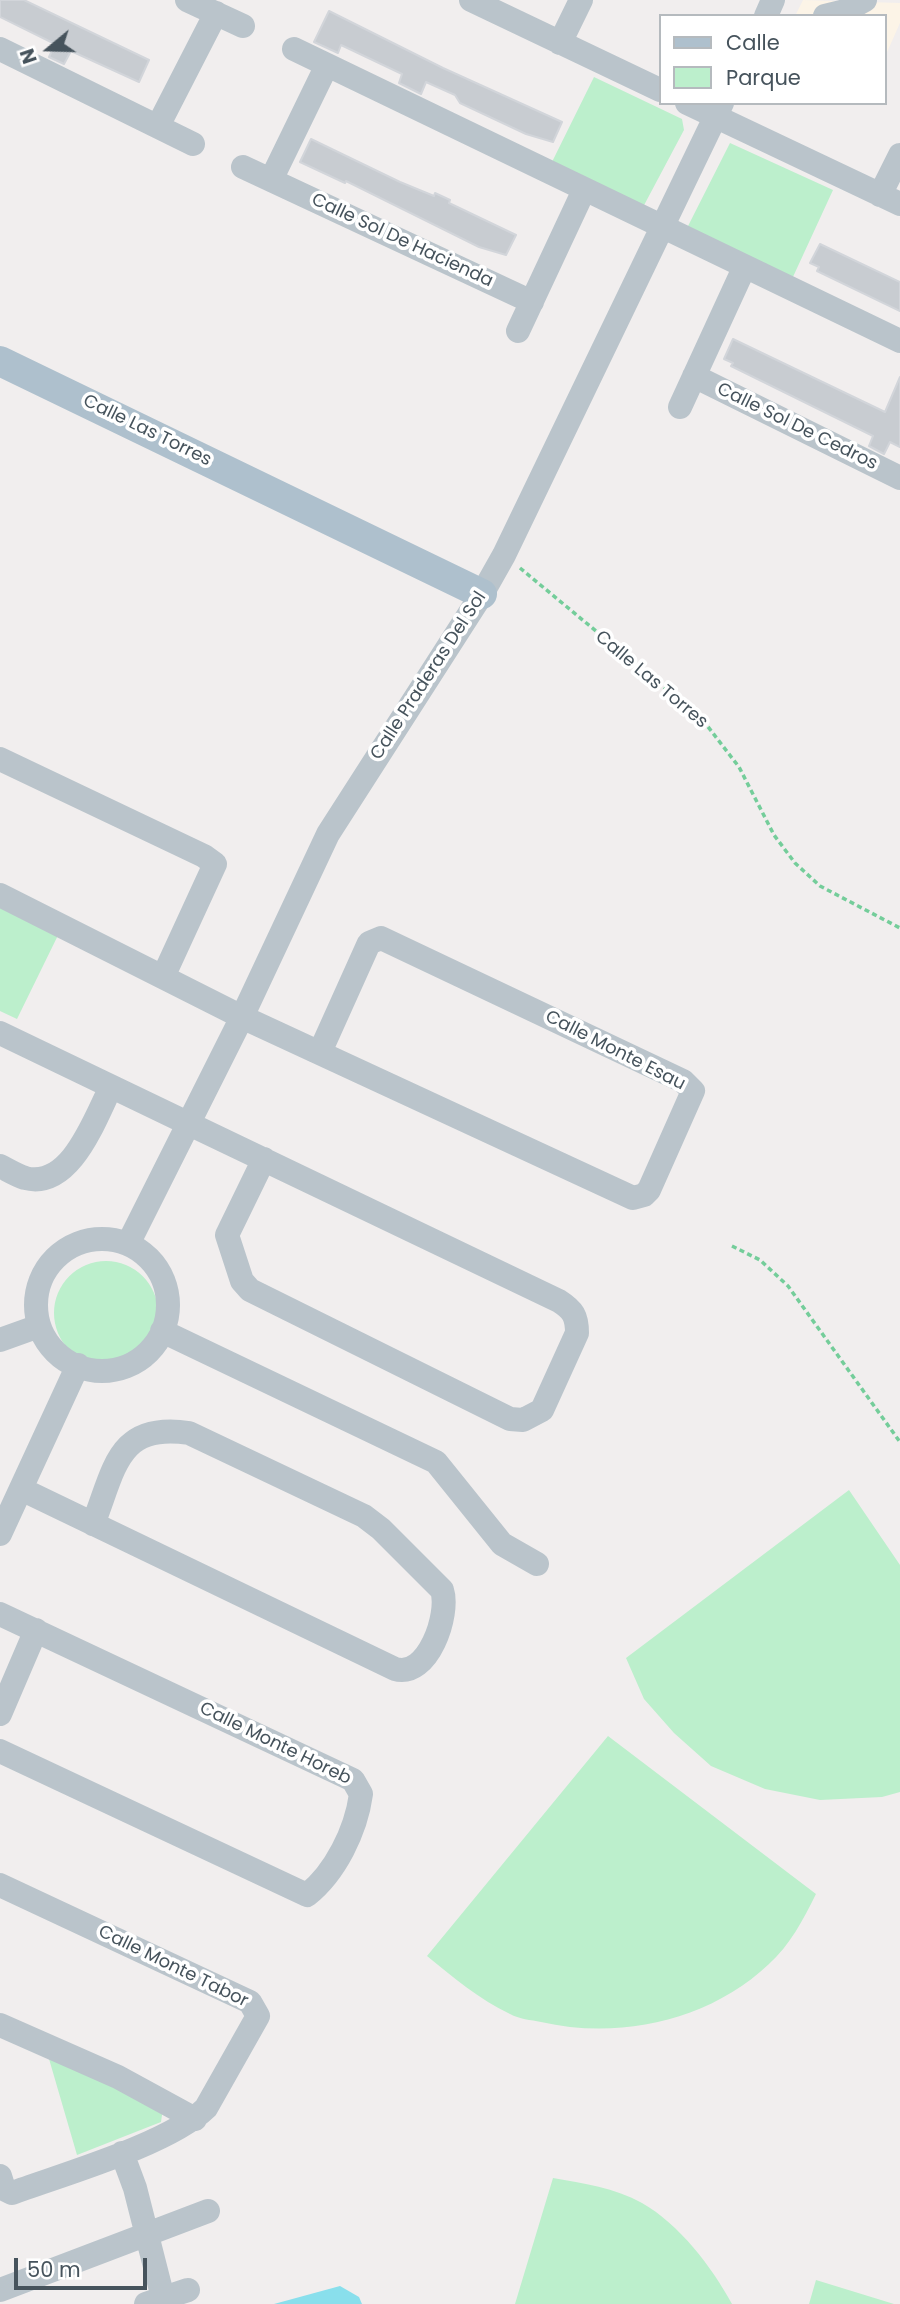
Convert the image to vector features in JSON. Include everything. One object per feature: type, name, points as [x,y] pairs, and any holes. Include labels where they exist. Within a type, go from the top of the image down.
[{"type":"main road","name":"Calle Las Torres","points":[[0,360],[482,594]]},
{"type":"street","points":[[187,0],[243,26]]},
{"type":"street","points":[[471,0],[659,90]]},
{"type":"street","points":[[560,43],[581,0]]},
{"type":"street","points":[[833,14],[865,0]]},
{"type":"street","points":[[158,127],[216,13]]},
{"type":"street","points":[[0,49],[193,144]]},
{"type":"street","points":[[294,49],[900,341]]},
{"type":"street","points":[[271,180],[327,65]]},
{"type":"street","points":[[696,105],[718,110],[890,200],[900,155]]},
{"type":"street","name":"Calle Praderas Del Sol","points":[[128,1244],[242,1017],[328,834],[482,594],[504,555],[718,110]]},
{"type":"street","name":"Calle Sol De Hacienda","points":[[243,167],[532,302]]},
{"type":"street","points":[[518,331],[584,190]]},
{"type":"street","points":[[680,407],[744,268]]},
{"type":"street","name":"Calle Sol De Cedros","points":[[694,376],[900,478]]},
{"type":"street","points":[[0,759],[204,856],[215,864],[163,977]]},
{"type":"street","name":"Calle Monte Esau","points":[[0,895],[242,1017],[633,1198],[644,1195],[649,1189],[693,1091],[683,1081],[381,938],[369,943],[320,1052]]},
{"type":"street","points":[[0,1033],[264,1159],[572,1310],[577,1319],[578,1333],[542,1410],[523,1420],[510,1419],[250,1290],[242,1282],[227,1236],[264,1159]]},
{"type":"street","points":[[0,1166],[25,1178],[36,1179],[60,1170],[72,1161],[111,1087]]},
{"type":"street","points":[[107,1239],[128,1244],[146,1255],[159,1272],[167,1293],[167,1314],[162,1331],[147,1353],[129,1365],[108,1371],[78,1366],[65,1360],[49,1345],[39,1326],[36,1304],[39,1282],[50,1263],[65,1249],[85,1241],[107,1239]]},
{"type":"street","points":[[0,1340],[39,1326]]},
{"type":"street","points":[[162,1331],[436,1462],[502,1544],[537,1564]]},
{"type":"street","points":[[0,1534],[78,1366]]},
{"type":"street","points":[[21,1489],[93,1524],[404,1672],[416,1668],[425,1656],[445,1615],[446,1603],[442,1590],[381,1529],[364,1516],[189,1433],[166,1430],[129,1442],[120,1456],[93,1524]]},
{"type":"street","name":"Calle Monte Horeb","points":[[0,1614],[353,1780],[359,1787],[360,1804],[328,1877],[307,1895],[0,1751]]},
{"type":"street","points":[[0,1714],[36,1630]]},
{"type":"street","name":"Calle Monte Tabor","points":[[0,1885],[250,2002],[258,2016],[206,2108],[195,2119],[122,2153],[12,2193],[4,2189],[0,2176]]},
{"type":"street","points":[[0,2025],[118,2077],[195,2119]]},
{"type":"street","points":[[122,2153],[147,2235],[155,2301],[188,2290]]},
{"type":"street","points":[[0,2290],[208,2211]]},
{"type":"path","name":"Calle Las Torres","points":[[504,555],[702,719],[739,767],[774,835],[795,863],[820,886],[900,928]]},
{"type":"path","points":[[732,1246],[760,1260],[788,1286],[900,1442]]},
{"type":"shaded area","points":[[803,0],[900,3],[900,23],[886,54],[886,14],[796,14]]},
{"type":"green space","points":[[594,77],[682,119],[684,130],[642,209],[551,164]]},
{"type":"green space","points":[[730,143],[833,190],[792,279],[685,232]]},
{"type":"green space","points":[[0,888],[65,921],[17,1019],[0,1011]]},
{"type":"green space","points":[[106,1261],[126,1265],[143,1276],[154,1293],[158,1313],[154,1333],[143,1350],[126,1361],[106,1365],[86,1361],[69,1350],[58,1333],[54,1313],[58,1293],[69,1276],[86,1265]]},
{"type":"green space","points":[[849,1490],[900,1565],[900,1792],[882,1797],[820,1800],[765,1789],[711,1766],[674,1733],[644,1699],[626,1658]]},
{"type":"green space","points":[[608,1736],[816,1894],[801,1923],[777,1957],[745,1984],[719,2000],[691,2012],[632,2027],[601,2029],[571,2027],[517,2017],[477,1995],[427,1956]]},
{"type":"green space","points":[[47,2052],[163,2108],[161,2122],[77,2155]]},
{"type":"green space","points":[[553,2178],[610,2190],[632,2198],[656,2212],[693,2248],[732,2304],[515,2304]]},
{"type":"green space","points":[[816,2280],[894,2304],[809,2304]]},
{"type":"water","points":[[340,2286],[359,2297],[362,2304],[274,2304]]},
{"type":"building","points":[[0,0],[24,0],[149,60],[139,82],[71,51],[64,64],[49,57],[55,44],[0,17]]},
{"type":"building","points":[[329,11],[443,68],[562,122],[553,142],[526,134],[460,103],[455,95],[426,82],[421,94],[399,83],[402,74],[341,45],[338,53],[314,42]]},
{"type":"building","points":[[311,139],[400,182],[450,200],[449,203],[516,235],[506,255],[479,247],[346,181],[345,183],[300,162]]},
{"type":"building","points":[[820,244],[900,282],[900,311],[817,271],[819,267],[810,263]]},
{"type":"building","points":[[733,339],[885,412],[900,377],[900,447],[890,442],[884,454],[869,446],[873,436],[731,366],[733,363],[724,359]]}]
